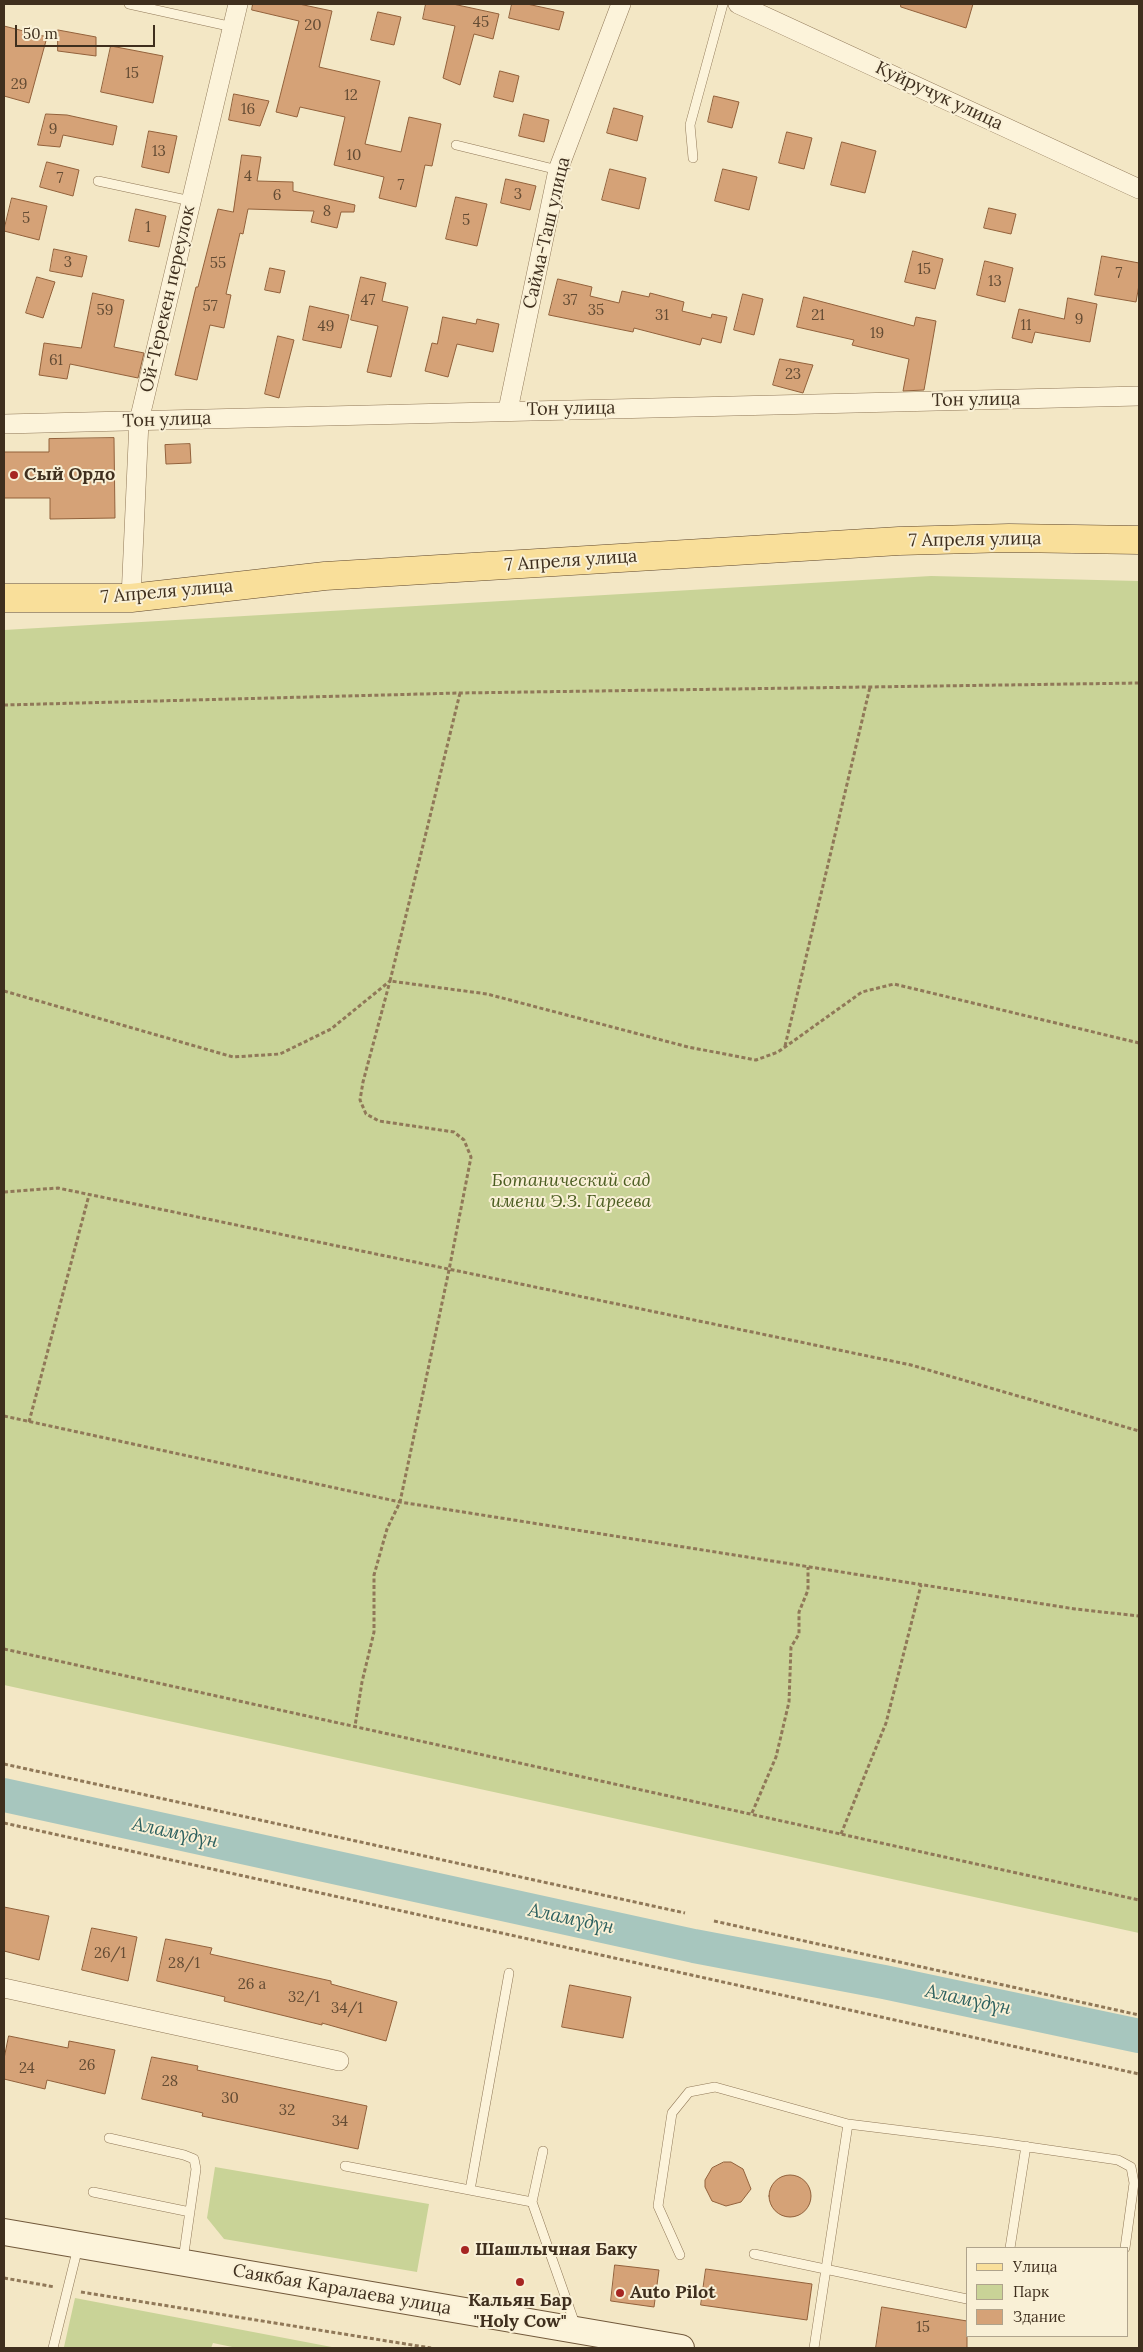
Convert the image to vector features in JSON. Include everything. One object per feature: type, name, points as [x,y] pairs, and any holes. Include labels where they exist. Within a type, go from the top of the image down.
[{"type":"main road","name":"7 Апреля улица","points":[[4,598],[132,598],[325,576],[755,549],[1009,538],[1139,540]]},
{"type":"main road","name":"Саякбая Каралаева улица","points":[[4,2232],[183,2262],[585,2337],[681,2348]]},
{"type":"street","name":"Ой-Терекен переулок","points":[[132,598],[139,421],[238,4]]},
{"type":"street","name":"Сайма-Таш улица","points":[[508,410],[558,170],[621,4]]},
{"type":"street","name":"Куйручук улица","points":[[738,4],[1139,189]]},
{"type":"street","name":"Тон улица","points":[[4,424],[508,410],[1139,396]]},
{"type":"street","points":[[4,1988],[339,2061]]},
{"type":"lane","points":[[129,4],[233,27]]},
{"type":"lane","points":[[693,158],[690,125],[723,4]]},
{"type":"lane","points":[[456,145],[558,170]]},
{"type":"lane","points":[[98,181],[191,201]]},
{"type":"lane","points":[[470,2190],[508,1973]]},
{"type":"lane","points":[[680,2255],[658,2206],[672,2114],[689,2092],[715,2088],[848,2124],[1026,2146],[1118,2160],[1131,2167],[1134,2183],[1125,2247]]},
{"type":"lane","points":[[814,2348],[848,2124]]},
{"type":"lane","points":[[109,2138],[194,2159],[196,2169],[183,2262]]},
{"type":"lane","points":[[1010,2247],[1026,2146]]},
{"type":"lane","points":[[543,2151],[532,2202],[585,2337]]},
{"type":"lane","points":[[345,2166],[532,2202]]},
{"type":"lane","points":[[93,2192],[190,2212]]},
{"type":"lane","points":[[53,2348],[78,2245]]},
{"type":"lane","points":[[754,2254],[966,2299]]},
{"type":"path","points":[[4,705],[460,693],[1139,683]]},
{"type":"path","points":[[785,1047],[870,687]]},
{"type":"path","points":[[355,1726],[362,1682],[374,1632],[374,1575],[387,1528],[400,1502],[449,1270],[470,1157],[464,1140],[454,1132],[379,1121],[366,1114],[360,1100],[460,693]]},
{"type":"path","points":[[4,991],[233,1057],[280,1054],[331,1029],[390,981],[487,994],[688,1047],[756,1060],[778,1052],[862,992],[894,984],[1139,1043]]},
{"type":"path","points":[[4,1192],[58,1188],[910,1365],[1139,1431]]},
{"type":"path","points":[[29,1422],[89,1195]]},
{"type":"path","points":[[4,1416],[400,1502],[1075,1609],[1139,1616]]},
{"type":"path","points":[[752,1814],[776,1757],[789,1702],[791,1647],[799,1634],[799,1612],[808,1590],[808,1567]]},
{"type":"path","points":[[841,1834],[886,1723],[921,1584]]},
{"type":"path","points":[[4,1649],[1139,1900]]},
{"type":"path","points":[[4,1764],[685,1913]]},
{"type":"path","points":[[4,1823],[1139,2074]]},
{"type":"path","points":[[714,1921],[1139,2015]]},
{"type":"path","points":[[4,2278],[67,2290],[431,2348]]},
{"type":"green space","name":"Ботанический сад имени Э.З. Гареева","points":[[931,576],[1139,581],[1139,1933],[4,1685],[4,630]]},
{"type":"green space","points":[[215,2167],[429,2204],[417,2272],[224,2239],[207,2218]]},
{"type":"green space","points":[[75,2298],[337,2348],[237,2348],[213,2343],[211,2348],[64,2347]]},
{"type":"building","points":[[253,4],[299,4],[332,11],[319,67],[380,81],[365,144],[401,152],[409,117],[441,124],[432,166],[425,165],[416,207],[379,198],[384,177],[334,165],[345,117],[300,107],[297,117],[276,112],[299,21],[252,10]]},
{"type":"building","points":[[426,4],[453,4],[499,14],[493,39],[474,34],[460,85],[443,78],[455,26],[423,19]]},
{"type":"building","points":[[512,4],[527,4],[564,12],[559,30],[509,18]]},
{"type":"building","points":[[901,4],[973,4],[966,28],[901,7]]},
{"type":"building","points":[[378,12],[401,17],[394,45],[371,40]]},
{"type":"building","points":[[4,26],[47,37],[29,103],[4,96]]},
{"type":"building","points":[[58,30],[96,37],[96,56],[58,51]]},
{"type":"building","points":[[111,46],[163,56],[153,103],[101,92]]},
{"type":"building","points":[[500,71],[519,76],[513,102],[494,97]]},
{"type":"building","points":[[234,94],[269,101],[260,126],[229,120]]},
{"type":"building","points":[[714,96],[739,102],[732,128],[708,122]]},
{"type":"building","points":[[614,108],[643,116],[637,141],[607,133]]},
{"type":"building","points":[[46,114],[67,115],[117,126],[113,145],[63,135],[60,147],[38,145]]},
{"type":"building","points":[[524,114],[549,120],[544,142],[519,136]]},
{"type":"building","points":[[149,131],[177,136],[169,173],[142,167]]},
{"type":"building","points":[[787,132],[812,138],[804,169],[779,163]]},
{"type":"building","points":[[842,142],[876,151],[865,193],[831,185]]},
{"type":"building","points":[[242,155],[261,157],[257,181],[293,182],[293,191],[355,205],[354,212],[341,212],[337,228],[311,222],[314,211],[248,209],[243,234],[240,233],[226,294],[231,295],[224,328],[210,325],[197,380],[175,375],[196,287],[198,287],[218,209],[233,212]]},
{"type":"building","points":[[47,162],[79,170],[73,196],[40,187]]},
{"type":"building","points":[[610,169],[646,178],[639,209],[602,200]]},
{"type":"building","points":[[723,169],[757,177],[749,210],[715,201]]},
{"type":"building","points":[[506,179],[536,186],[530,210],[501,203]]},
{"type":"building","points":[[456,197],[487,204],[477,246],[446,239]]},
{"type":"building","points":[[12,198],[47,206],[39,240],[4,231]]},
{"type":"building","points":[[989,208],[1016,214],[1011,234],[984,228]]},
{"type":"building","points":[[136,209],[166,216],[159,247],[129,241]]},
{"type":"building","points":[[54,249],[87,256],[82,277],[50,271]]},
{"type":"building","points":[[913,251],[943,259],[935,289],[905,282]]},
{"type":"building","points":[[1102,256],[1139,263],[1139,285],[1136,302],[1095,295]]},
{"type":"building","points":[[985,261],[1013,268],[1005,302],[977,295]]},
{"type":"building","points":[[270,268],[285,271],[280,293],[265,290]]},
{"type":"building","points":[[37,277],[55,282],[43,318],[26,313]]},
{"type":"building","points":[[361,277],[386,283],[382,301],[408,307],[391,377],[367,372],[378,326],[351,320]]},
{"type":"building","points":[[558,279],[592,287],[590,296],[619,303],[622,291],[649,297],[650,293],[684,302],[682,311],[711,318],[712,314],[727,317],[721,343],[702,338],[700,345],[634,328],[633,332],[549,315]]},
{"type":"building","points":[[93,293],[124,300],[114,347],[144,353],[138,378],[70,364],[67,379],[39,375],[44,343],[81,348]]},
{"type":"building","points":[[743,294],[763,299],[754,335],[734,330]]},
{"type":"building","points":[[804,297],[914,326],[916,317],[936,321],[924,390],[903,391],[909,359],[852,345],[854,340],[797,327]]},
{"type":"building","points":[[1068,298],[1097,304],[1090,342],[1035,332],[1032,343],[1012,338],[1019,309],[1064,319]]},
{"type":"building","points":[[310,306],[349,315],[341,348],[303,340]]},
{"type":"building","points":[[443,317],[476,324],[477,319],[499,324],[493,352],[457,344],[448,377],[425,371],[432,343],[437,344]]},
{"type":"building","points":[[278,336],[294,340],[279,398],[265,394]]},
{"type":"building","points":[[780,359],[813,365],[803,393],[773,385]]},
{"type":"building","points":[[114,438],[115,518],[50,519],[50,498],[4,498],[4,452],[49,452],[49,439]]},
{"type":"building","points":[[190,444],[191,463],[166,464],[165,445]]},
{"type":"building","points":[[4,1907],[49,1916],[39,1960],[4,1951]]},
{"type":"building","points":[[92,1928],[137,1937],[128,1981],[82,1970]]},
{"type":"building","points":[[166,1939],[212,1948],[210,1954],[331,1981],[331,1984],[397,2002],[386,2041],[322,2023],[322,2025],[224,2001],[225,1997],[157,1981]]},
{"type":"building","points":[[570,1985],[631,1997],[623,2038],[562,2027]]},
{"type":"building","points":[[9,2036],[68,2048],[69,2041],[115,2050],[105,2094],[47,2080],[45,2089],[4,2079],[4,2059]]},
{"type":"building","points":[[152,2057],[198,2066],[197,2070],[367,2106],[358,2149],[202,2116],[203,2113],[142,2099]]},
{"type":"building","points":[[724,2162],[731,2162],[743,2169],[751,2189],[741,2202],[726,2206],[712,2201],[705,2187],[705,2180],[712,2168]]},
{"type":"building","points":[[790,2175],[805,2181],[811,2196],[805,2211],[790,2217],[775,2211],[769,2196],[775,2181]]},
{"type":"building","points":[[615,2265],[659,2270],[654,2307],[611,2301]]},
{"type":"building","points":[[706,2269],[812,2284],[807,2320],[701,2305]]},
{"type":"building","points":[[882,2307],[966,2321],[967,2348],[876,2348]]},
{"type":"waterway","name":"Аламүдүн","points":[[4,1795],[694,1946],[884,1982],[1139,2036]]},
{"type":"place","name":"Сый Ордо","points":[[14,475]]},
{"type":"place","name":"Шашлычная Баку","points":[[465,2250]]},
{"type":"place","name":"Кальян Бар \"Holy Cow\"","points":[[520,2282]]},
{"type":"place","name":"Auto Pilot","points":[[620,2293]]}]
